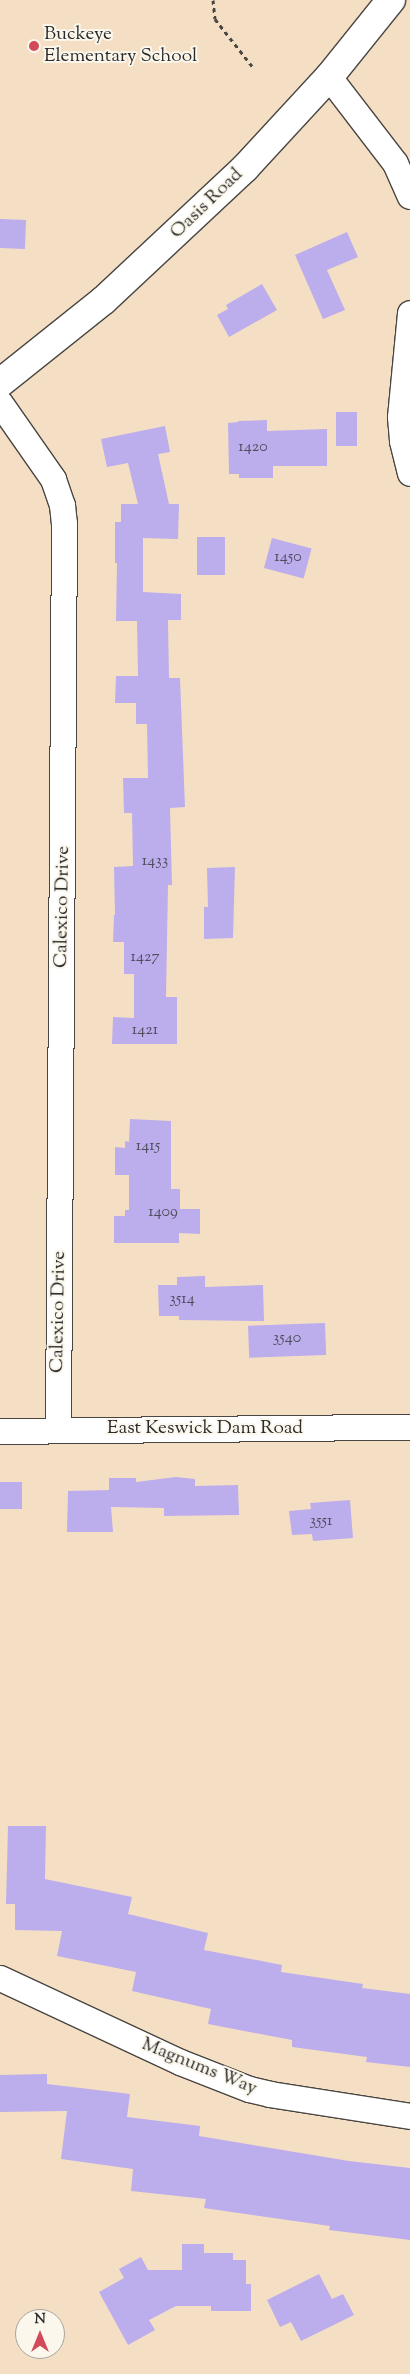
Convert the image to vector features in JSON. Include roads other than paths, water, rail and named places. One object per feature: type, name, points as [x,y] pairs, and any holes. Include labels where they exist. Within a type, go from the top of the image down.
[{"type":"main road","name":"Oasis Road","points":[[0,382],[104,300],[162,248],[245,168],[329,77],[391,0]]},
{"type":"street","points":[[329,77],[395,163],[410,196]]},
{"type":"street","points":[[410,313],[400,418],[402,441],[410,473]]},
{"type":"street","name":"Calexico Drive","points":[[0,403],[52,479],[62,505],[65,531],[58,1430]]},
{"type":"street","name":"East Keswick Dam Road","points":[[0,1431],[410,1427]]},
{"type":"street","name":"Magnums Way","points":[[0,1978],[180,2062],[249,2089],[410,2116]]},
{"type":"place","name":"Buckeye Elementary School","points":[[34,46]]}]
